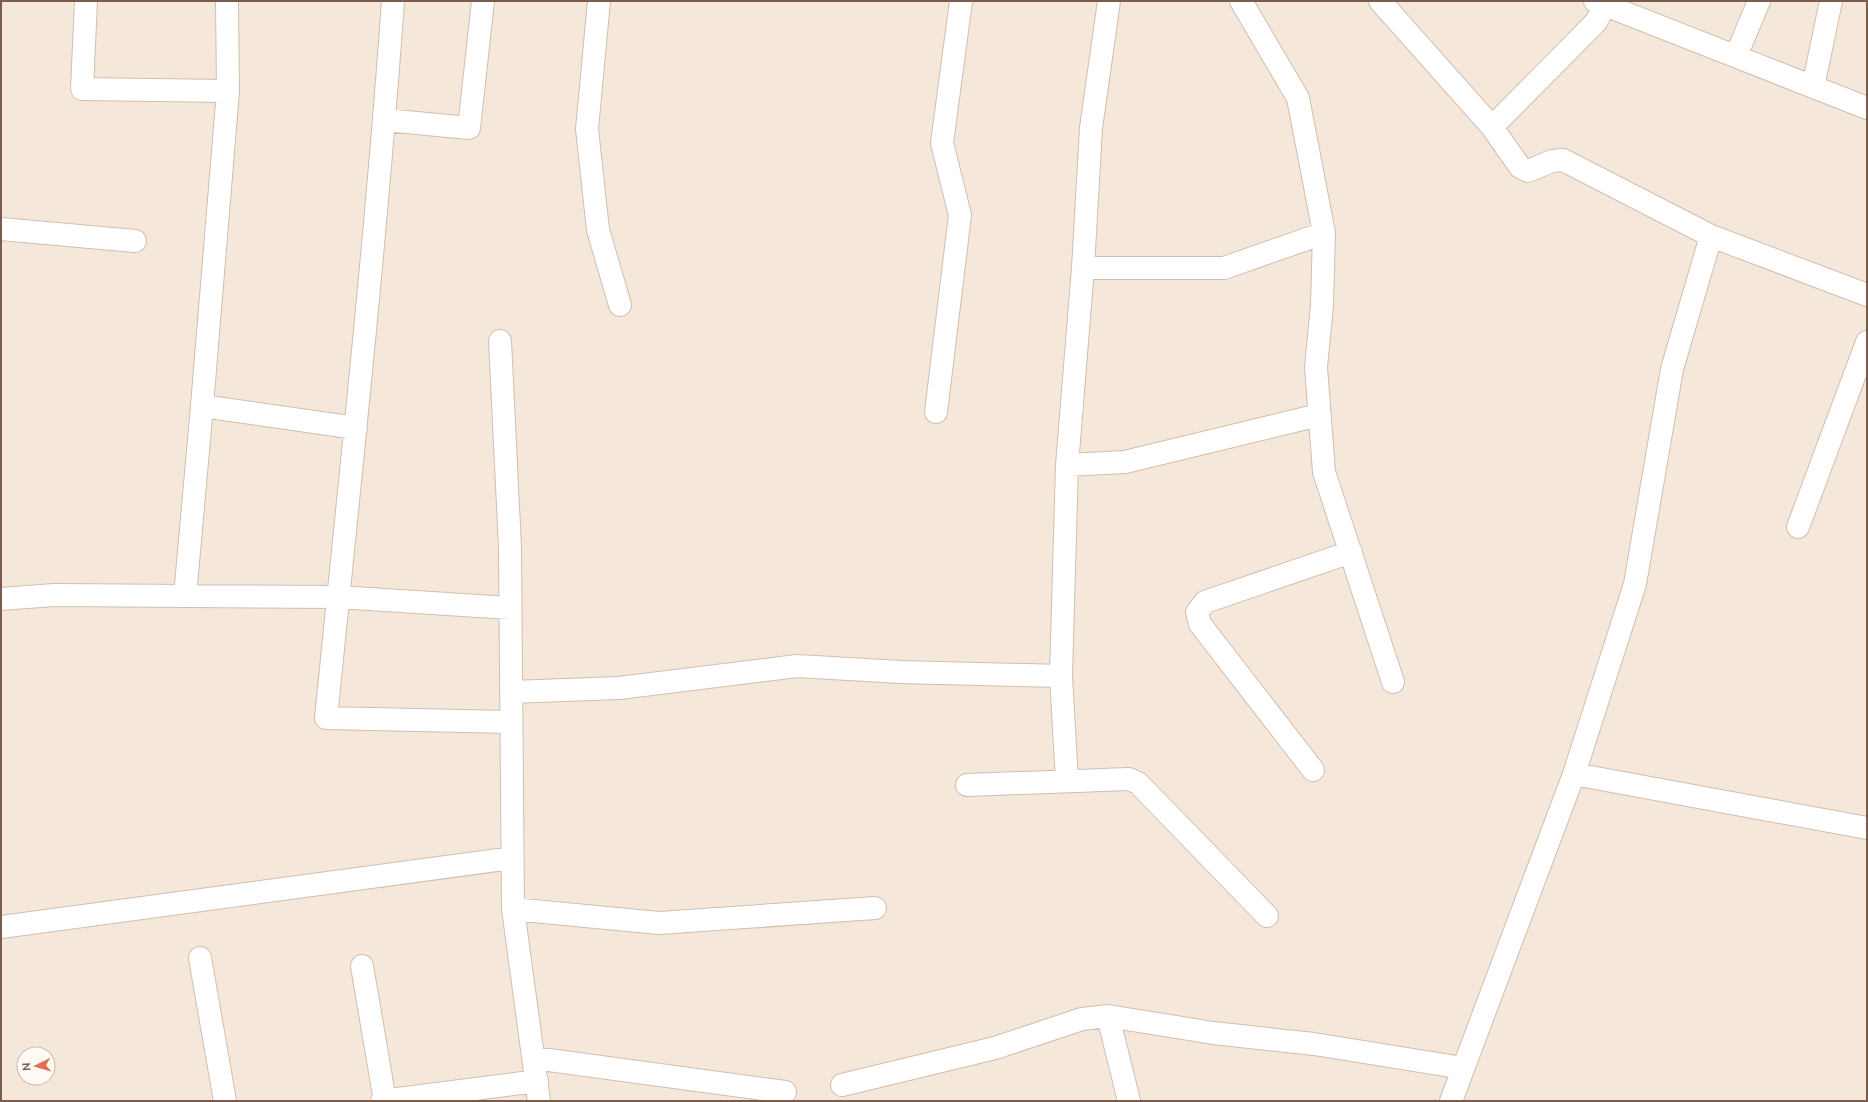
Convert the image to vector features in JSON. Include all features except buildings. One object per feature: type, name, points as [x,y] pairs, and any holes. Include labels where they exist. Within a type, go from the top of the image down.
[{"type":"street","points":[[86,1],[82,90],[228,91]]},
{"type":"street","points":[[185,596],[228,91],[227,1]]},
{"type":"street","points":[[393,1],[385,120],[356,428],[326,718],[511,722]]},
{"type":"street","points":[[385,120],[469,128],[483,1]]},
{"type":"street","points":[[599,1],[587,130],[598,230],[620,305]]},
{"type":"street","points":[[936,412],[960,215],[942,143],[961,1]]},
{"type":"street","points":[[1067,781],[1061,676],[1067,465],[1083,268],[1091,128],[1109,1]]},
{"type":"street","points":[[1241,1],[1298,98],[1324,232],[1322,305],[1316,367],[1324,472],[1393,682]]},
{"type":"street","points":[[1380,1],[1492,127],[1520,167],[1528,171],[1552,161],[1563,160],[1711,236],[1867,295]]},
{"type":"street","points":[[1736,56],[1758,1]]},
{"type":"street","points":[[1813,87],[1831,1]]},
{"type":"street","points":[[1492,127],[1596,22],[1600,3],[1867,108]]},
{"type":"street","points":[[1,229],[135,241]]},
{"type":"street","points":[[1083,268],[1224,268],[1324,232]]},
{"type":"street","points":[[1451,1101],[1574,774],[1636,584],[1672,369],[1711,236]]},
{"type":"street","points":[[362,966],[384,1101],[538,1091],[513,909],[510,547],[500,341]]},
{"type":"street","points":[[1798,527],[1867,342]]},
{"type":"street","points":[[202,406],[356,428]]},
{"type":"street","points":[[1067,465],[1125,462],[1319,415]]},
{"type":"street","points":[[1313,770],[1200,624],[1197,612],[1205,602],[1351,552]]},
{"type":"street","points":[[1,599],[54,595],[338,597],[510,608]]},
{"type":"street","points":[[511,692],[620,688],[797,666],[901,672],[1061,676]]},
{"type":"street","points":[[1574,774],[1867,828]]},
{"type":"street","points":[[966,785],[1129,780],[1138,783],[1267,916]]},
{"type":"street","points":[[1,927],[231,898],[512,858]]},
{"type":"street","points":[[513,909],[659,923],[875,908]]},
{"type":"street","points":[[200,958],[225,1101]]},
{"type":"street","points":[[842,1085],[995,1048],[1082,1019],[1108,1016],[1213,1034],[1314,1044],[1463,1068]]},
{"type":"street","points":[[1108,1016],[1129,1101]]},
{"type":"street","points":[[534,1058],[785,1092]]},
{"type":"shaded area","points":[[1,1],[1867,1],[1867,1101],[1,1101]]}]
